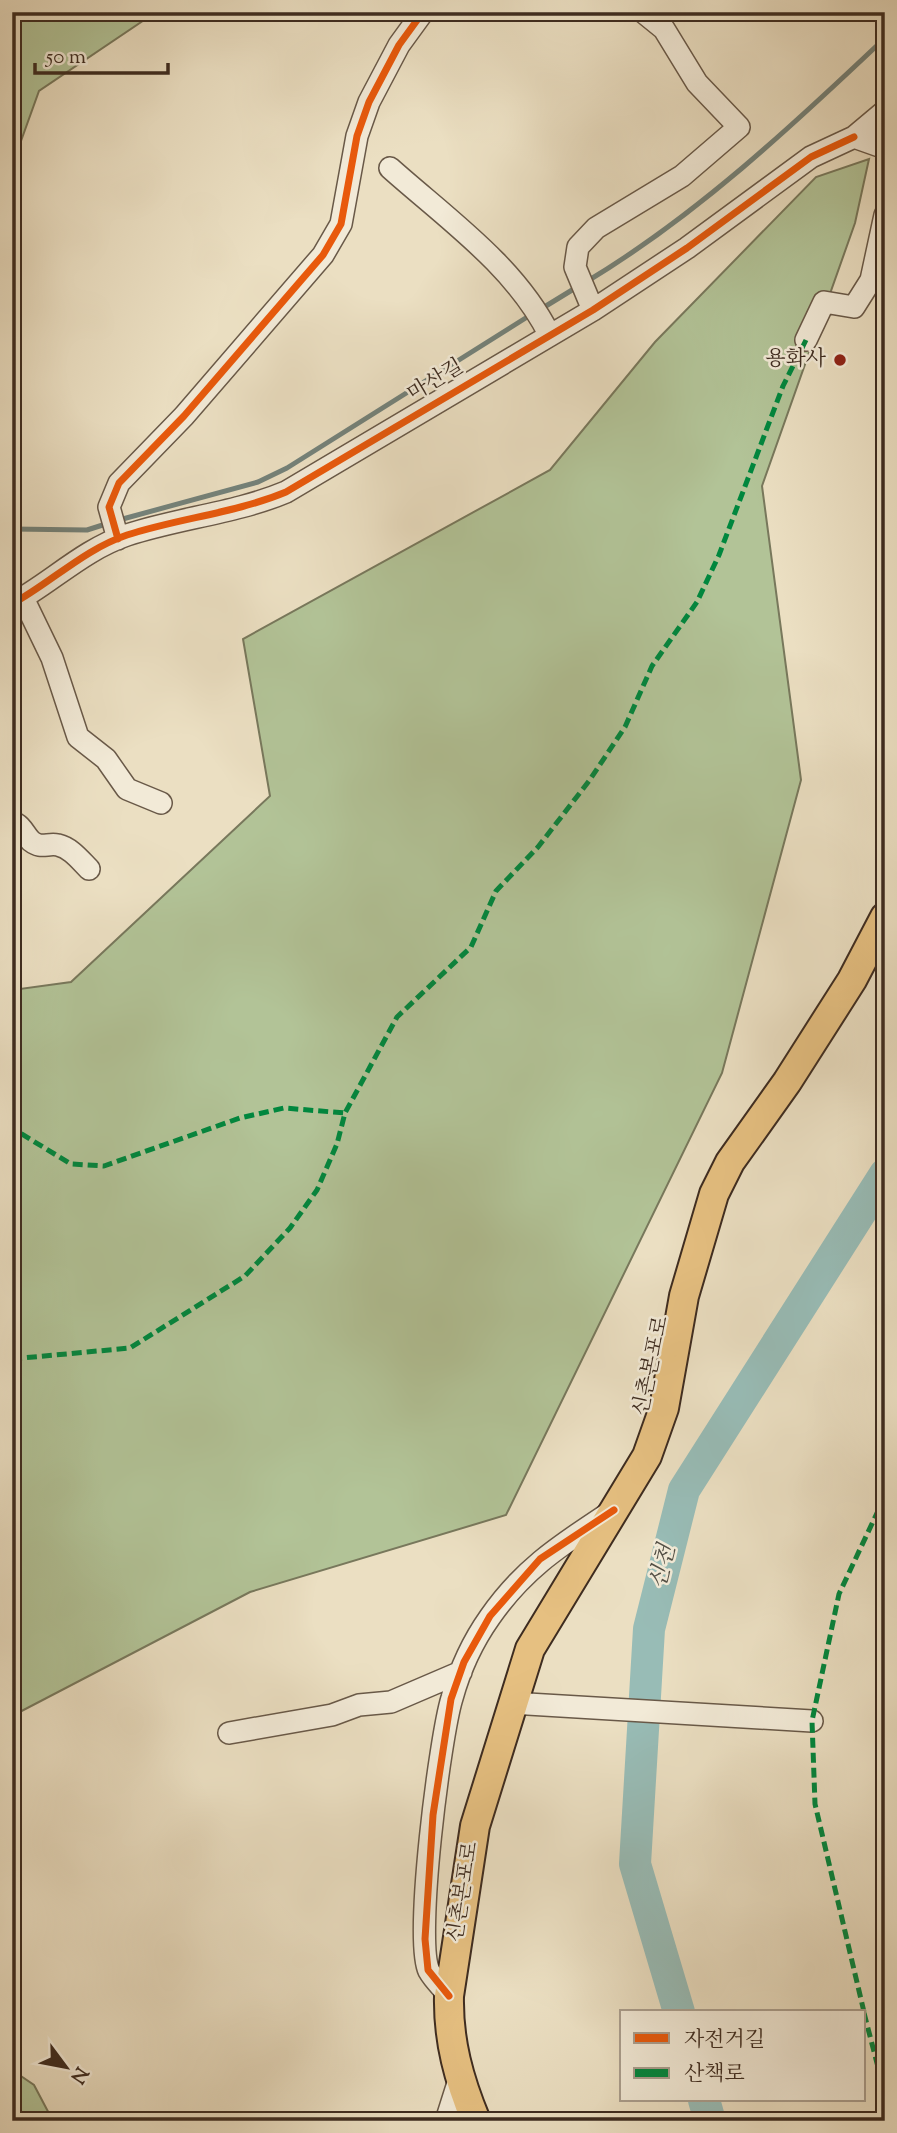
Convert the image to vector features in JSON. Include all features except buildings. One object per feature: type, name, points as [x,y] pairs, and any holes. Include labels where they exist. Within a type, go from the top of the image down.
[{"type":"main road","name":"신촌본포로","points":[[476,2121],[459,2080],[449,2025],[449,1996],[475,1826],[511,1703],[530,1649],[647,1456],[664,1408],[684,1296],[713,1194],[730,1162],[787,1082],[852,980],[885,917]]},
{"type":"street","points":[[114,524],[119,483],[184,416],[323,255],[341,224],[357,136],[369,102],[399,45],[423,12]]},
{"type":"street","points":[[590,301],[575,267],[578,247],[596,228],[682,176],[739,127],[698,83],[664,29],[643,12]]},
{"type":"street","name":"마산길","points":[[18,601],[78,559],[114,524],[254,505],[286,492],[546,327],[687,248],[811,157],[854,137],[885,111]]},
{"type":"street","points":[[854,137],[885,148]]},
{"type":"street","points":[[390,168],[486,253],[527,296],[546,327]]},
{"type":"street","points":[[806,340],[824,302],[854,307],[871,281],[885,215]]},
{"type":"street","points":[[18,601],[52,658],[78,737],[106,759],[127,789],[161,803]]},
{"type":"street","points":[[12,822],[18,824],[30,840],[40,846],[57,845],[74,854],[89,869]]},
{"type":"street","points":[[449,1996],[428,1970],[426,1905],[433,1815],[451,1699],[461,1672],[491,1616],[540,1559],[614,1510]]},
{"type":"street","points":[[229,1733],[332,1715],[359,1705],[391,1702],[461,1672]]},
{"type":"street","points":[[511,1703],[551,1703],[812,1721]]},
{"type":"street","points":[[446,2121],[459,2080]]},
{"type":"green space","points":[[12,12],[156,12],[39,91],[12,166]]},
{"type":"green space","points":[[869,159],[855,223],[762,486],[801,780],[722,1073],[506,1515],[250,1592],[12,1716],[12,990],[71,982],[270,796],[243,639],[550,470],[655,342],[816,177]]},
{"type":"green space","points":[[12,2070],[34,2085],[53,2121],[12,2121]]},
{"type":"waterway","points":[[586,282],[666,228],[742,168],[885,38]]},
{"type":"waterway","points":[[541,309],[577,287]]},
{"type":"waterway","points":[[119,520],[258,482],[287,468],[532,314]]},
{"type":"waterway","points":[[12,529],[87,530],[109,523]]},
{"type":"waterway","name":"신천","points":[[678,2010],[635,1864],[649,1629],[684,1490],[885,1174]]},
{"type":"waterway","name":"신천","points":[[705,2102],[710,2121]]},
{"type":"marked path","points":[[12,1359],[130,1348],[245,1276],[290,1228],[317,1190],[337,1144],[345,1113],[397,1017],[471,947],[496,891],[538,847],[589,781],[625,727],[652,666],[697,602],[719,555],[783,386],[806,340]]},
{"type":"marked path","points":[[12,1122],[20,1133],[71,1164],[104,1166],[240,1118],[284,1108],[345,1113]]},
{"type":"marked path","points":[[864,2010],[815,1804],[812,1721],[839,1594],[885,1496]]},
{"type":"marked path","points":[[866,2021],[885,2094]]},
{"type":"cycle path","points":[[118,539],[109,507],[119,483],[184,416],[323,255],[341,224],[357,136],[369,102],[399,45],[423,12]]},
{"type":"cycle path","points":[[12,604],[111,541],[286,492],[593,310],[687,248],[811,157],[854,137]]},
{"type":"cycle path","points":[[449,1996],[428,1970],[425,1939],[433,1815],[451,1699],[464,1662],[490,1616],[540,1559],[614,1510]]},
{"type":"place","name":"용화사","points":[[840,360]]}]
